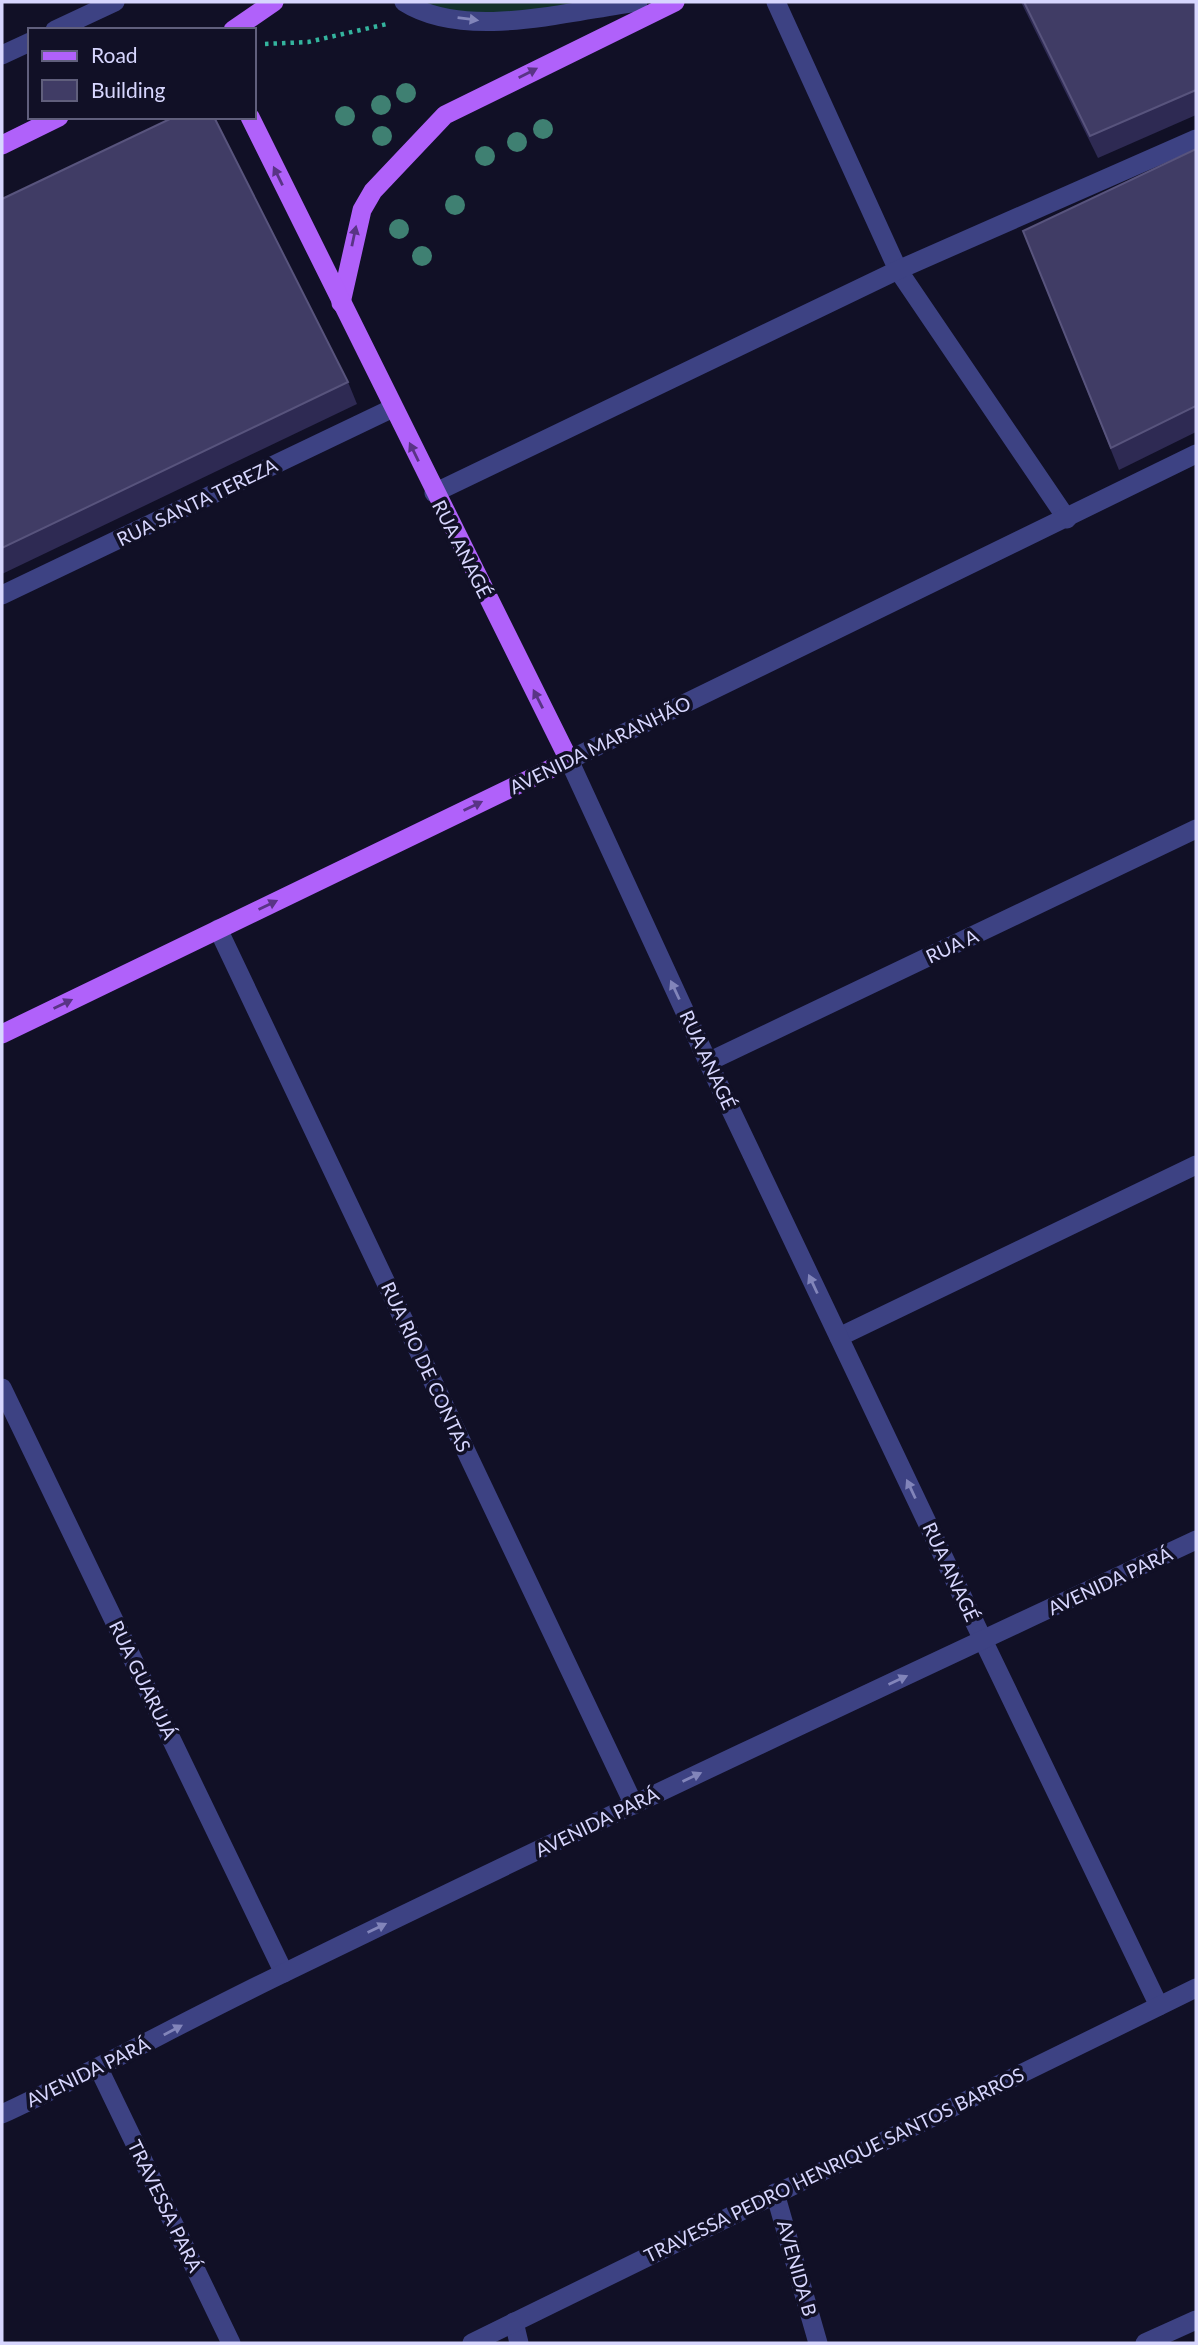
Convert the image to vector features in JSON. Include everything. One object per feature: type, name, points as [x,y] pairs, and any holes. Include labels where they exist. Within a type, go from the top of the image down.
[{"type":"main road","points":[[236,28],[274,2]]},
{"type":"main road","points":[[341,303],[362,210],[373,191],[445,115],[675,2]]},
{"type":"main road","points":[[2,145],[55,119]]},
{"type":"main road","name":"RUA ANAGÉ","points":[[251,119],[434,493],[569,760]]},
{"type":"main road","name":"AVENIDA MARANHÃO","points":[[2,1034],[569,760]]},
{"type":"street","points":[[59,28],[115,2]]},
{"type":"street","points":[[404,2],[422,13],[501,23],[638,2]]},
{"type":"street","points":[[776,2],[898,270],[1067,519]]},
{"type":"street","points":[[2,55],[28,43]]},
{"type":"street","points":[[434,493],[898,270],[1196,139]]},
{"type":"street","name":"RUA SANTA TEREZA","points":[[2,595],[393,408]]},
{"type":"street","name":"AVENIDA MARANHÃO","points":[[569,760],[1196,454]]},
{"type":"street","name":"RUA ANAGÉ","points":[[569,760],[708,1062],[1159,2006]]},
{"type":"street","name":"RUA A","points":[[708,1062],[1196,829]]},
{"type":"street","name":"RUA RIO DE CONTAS","points":[[218,929],[634,1805]]},
{"type":"street","points":[[839,1337],[1196,1165]]},
{"type":"street","name":"RUA GUARUJÁ","points":[[2,1388],[284,1973]]},
{"type":"street","name":"AVENIDA PARÁ","points":[[2,2113],[99,2069],[284,1973],[634,1805],[1196,1540]]},
{"type":"street","name":"TRAVESSA PEDRO HENRIQUE SANTOS BARROS","points":[[472,2343],[1196,1988]]},
{"type":"street","name":"TRAVESSA PARÁ","points":[[99,2069],[231,2343]]},
{"type":"street","name":"AVENIDA B","points":[[775,2193],[818,2343]]},
{"type":"street","points":[[1145,2343],[1196,2320]]},
{"type":"street","points":[[514,2322],[519,2343]]},
{"type":"path","points":[[256,44],[308,42],[422,13]]},
{"type":"green space","points":[[420,2],[600,2],[513,16],[451,14]]},
{"type":"building","points":[[1024,2],[1196,2],[1196,90],[1090,136]]},
{"type":"building","points":[[170,119],[215,119],[348,382],[2,548],[2,199]]},
{"type":"building","points":[[1196,149],[1196,406],[1111,448],[1023,231]]}]
